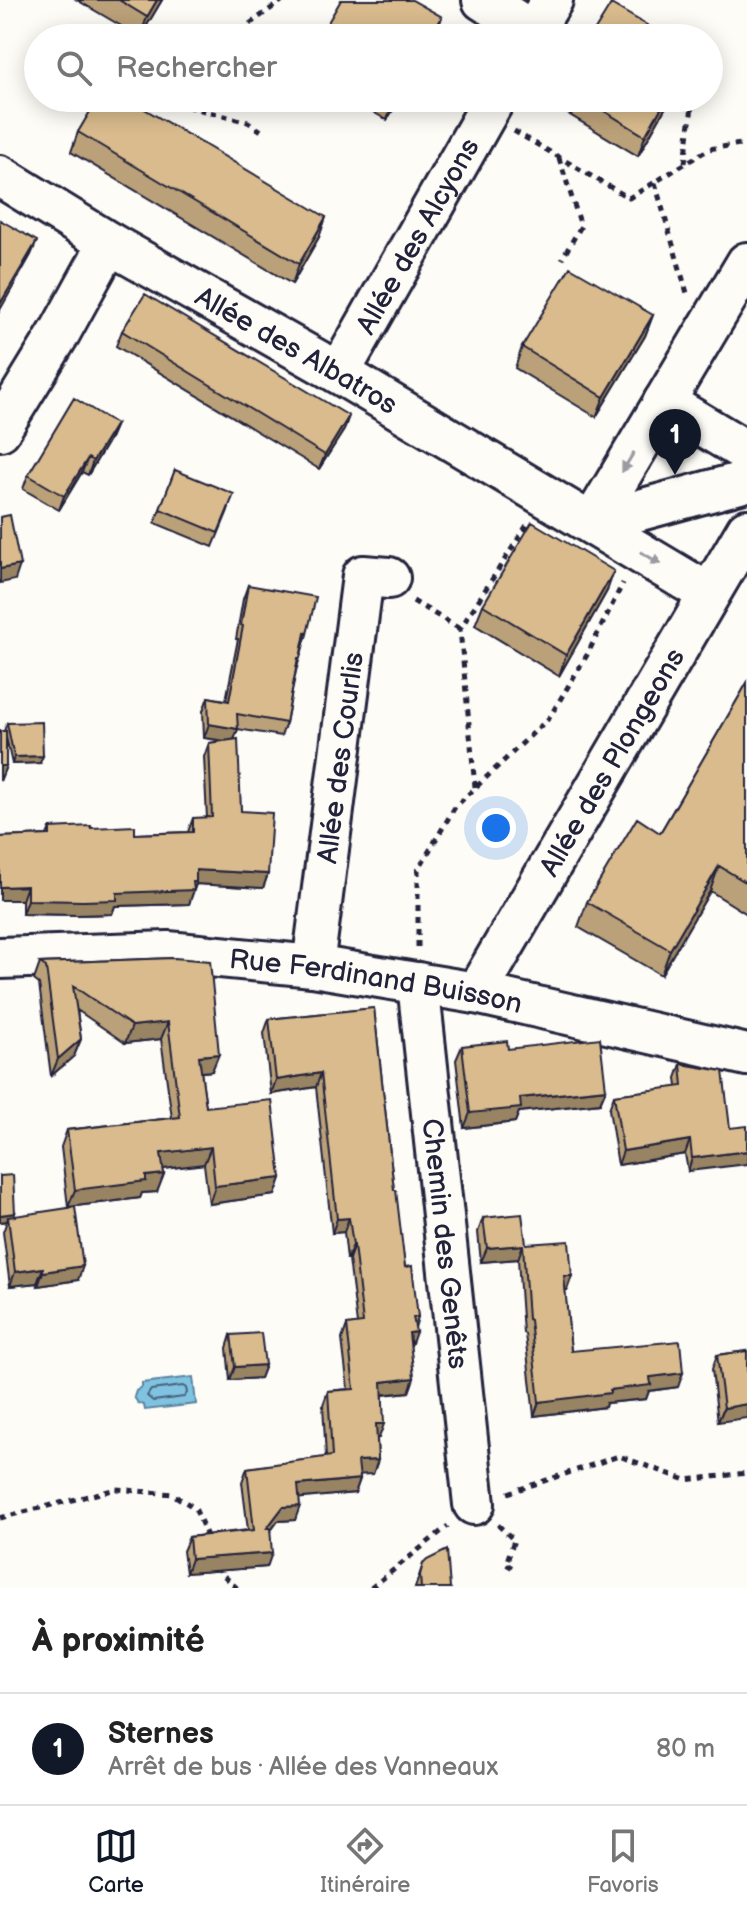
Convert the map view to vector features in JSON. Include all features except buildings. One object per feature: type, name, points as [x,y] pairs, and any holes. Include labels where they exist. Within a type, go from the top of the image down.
[{"type":"street","points":[[483,0],[538,23]]},
{"type":"street","name":"Allée des Alcyons","points":[[339,373],[487,112]]},
{"type":"street","name":"Allée des Albatros","points":[[0,176],[109,243],[339,373],[709,594]]},
{"type":"street","points":[[0,430],[60,332],[109,243]]},
{"type":"street","points":[[592,523],[747,263]]},
{"type":"street","points":[[664,402],[747,452]]},
{"type":"street","points":[[592,523],[747,481]]},
{"type":"street","name":"Allée des Plongeons","points":[[476,993],[747,530]]},
{"type":"street","name":"Allée des Courlis","points":[[313,966],[363,576],[389,578]]},
{"type":"street","name":"Rue Ferdinand Buisson","points":[[0,958],[168,952],[313,966],[476,993],[747,1055]]},
{"type":"street","name":"Chemin des Genêts","points":[[418,983],[482,1501]]},
{"type":"path","points":[[250,24],[283,0]]},
{"type":"path","points":[[209,112],[248,122],[263,132]]},
{"type":"path","points":[[498,112],[559,157],[629,198],[709,149],[747,143]]},
{"type":"path","points":[[685,164],[691,112]]},
{"type":"path","points":[[559,157],[581,226],[562,259]]},
{"type":"path","points":[[655,183],[689,299]]},
{"type":"path","points":[[476,788],[460,629],[533,516]]},
{"type":"path","points":[[418,983],[418,870],[455,807],[549,718],[587,655],[625,579],[649,556]]},
{"type":"path","points":[[389,578],[408,598],[460,629]]},
{"type":"path","points":[[371,1588],[482,1501],[619,1456],[686,1480],[747,1473]]},
{"type":"path","points":[[0,1518],[116,1489],[172,1494],[195,1508],[211,1547]]},
{"type":"path","points":[[482,1501],[494,1521],[514,1540],[506,1564],[513,1568]]},
{"type":"path","points":[[216,1560],[221,1573],[237,1588]]},
{"type":"water","points":[[193,1377],[196,1404],[145,1410],[144,1405],[134,1397],[142,1383]]},
{"type":"place","name":"Sternes","points":[[675,475]]}]
